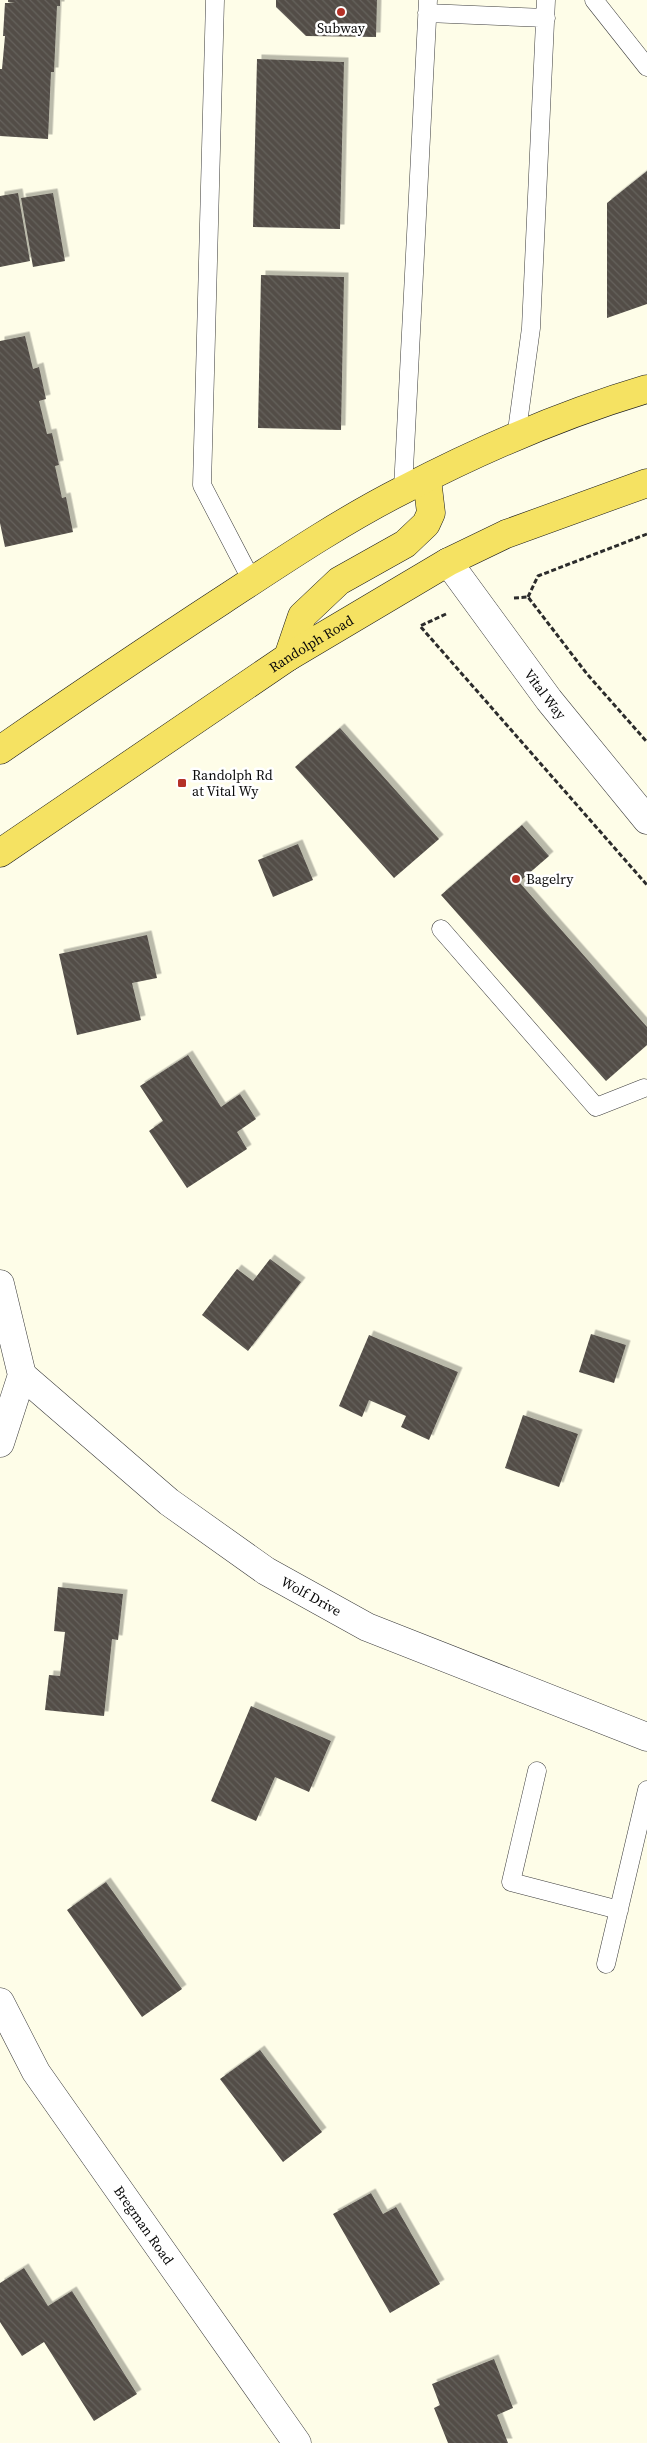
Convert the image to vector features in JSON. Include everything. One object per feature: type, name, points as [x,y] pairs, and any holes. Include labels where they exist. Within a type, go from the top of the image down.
[{"type":"main road","points":[[0,750],[120,667],[315,540],[415,484],[516,438],[647,389]]},
{"type":"main road","name":"Randolph Road","points":[[0,852],[288,657],[448,562],[506,534],[647,483]]},
{"type":"main road","points":[[288,657],[302,616],[339,581],[405,544],[426,524],[431,513],[415,484]]},
{"type":"street","name":"Vital Way","points":[[448,562],[549,700],[647,820]]},
{"type":"street","points":[[0,1284],[22,1376],[0,1443]]},
{"type":"street","name":"Wolf Drive","points":[[22,1376],[169,1502],[266,1571],[367,1627],[647,1737]]},
{"type":"street","name":"Bregman Road","points":[[0,2002],[36,2072],[297,2443]]},
{"type":"lane","points":[[216,0],[202,485],[252,581]]},
{"type":"lane","points":[[516,438],[531,328],[546,0]]},
{"type":"lane","points":[[594,0],[647,68]]},
{"type":"lane","points":[[415,484],[428,6],[546,18]]},
{"type":"lane","points":[[441,930],[596,1107],[644,1088]]},
{"type":"lane","points":[[537,1771],[511,1882],[619,1910]]},
{"type":"lane","points":[[606,1964],[647,1790]]},
{"type":"path","points":[[528,597],[538,576],[647,534]]},
{"type":"path","points":[[420,626],[647,885]]},
{"type":"building","points":[[8,0],[60,0],[60,6],[57,6],[54,72],[51,72],[48,139],[0,136],[0,69],[2,69],[5,36],[3,36],[5,3],[15,3],[8,2]]},
{"type":"building","points":[[276,0],[377,0],[376,37],[306,36],[276,7]]},
{"type":"building","points":[[257,59],[344,62],[340,229],[253,227]]},
{"type":"building","points":[[647,171],[647,304],[607,318],[607,203]]},
{"type":"building","points":[[18,193],[30,261],[0,267],[0,196]]},
{"type":"building","points":[[53,193],[65,261],[33,267],[21,198]]},
{"type":"building","points":[[261,275],[344,277],[341,430],[258,428]]},
{"type":"building","points":[[25,336],[33,369],[39,367],[46,399],[39,401],[47,434],[52,433],[59,465],[55,466],[62,498],[66,497],[73,532],[5,547],[0,523],[0,341]]},
{"type":"building","points":[[340,728],[439,839],[394,878],[295,767]]},
{"type":"building","points":[[522,825],[549,856],[519,882],[647,1027],[647,1045],[606,1081],[441,895]]},
{"type":"building","points":[[298,844],[313,880],[273,897],[258,860]]},
{"type":"building","points":[[147,935],[157,978],[132,983],[141,1020],[77,1035],[59,954]]},
{"type":"building","points":[[188,1055],[221,1107],[240,1094],[256,1119],[237,1132],[247,1149],[187,1188],[149,1131],[163,1121],[140,1086]]},
{"type":"building","points":[[270,1259],[301,1282],[248,1351],[202,1315],[237,1269],[253,1281]]},
{"type":"building","points":[[591,1334],[626,1345],[614,1383],[579,1372]]},
{"type":"building","points":[[369,1335],[458,1372],[429,1440],[401,1427],[406,1416],[369,1400],[362,1417],[339,1406]]},
{"type":"building","points":[[523,1415],[578,1434],[559,1487],[505,1468]]},
{"type":"building","points":[[58,1587],[123,1594],[118,1640],[112,1639],[104,1716],[45,1710],[49,1675],[60,1676],[65,1632],[54,1631]]},
{"type":"building","points":[[251,1706],[331,1741],[309,1792],[275,1777],[256,1821],[211,1801]]},
{"type":"building","points":[[106,1882],[182,1989],[142,2017],[67,1910]]},
{"type":"building","points":[[260,2050],[322,2132],[283,2162],[220,2079]]},
{"type":"building","points":[[371,2193],[383,2214],[396,2207],[440,2284],[390,2313],[333,2214]]},
{"type":"building","points":[[24,2268],[48,2306],[72,2291],[137,2394],[94,2421],[44,2342],[22,2356],[0,2322],[0,2283]]},
{"type":"building","points":[[494,2359],[513,2408],[497,2415],[508,2443],[448,2443],[434,2408],[440,2405],[432,2384]]},
{"type":"place","name":"Subway","points":[[341,12]]},
{"type":"place","name":"Randolph Rd at Vital Wy","points":[[182,783]]},
{"type":"place","name":"Bagelry","points":[[516,879]]}]
